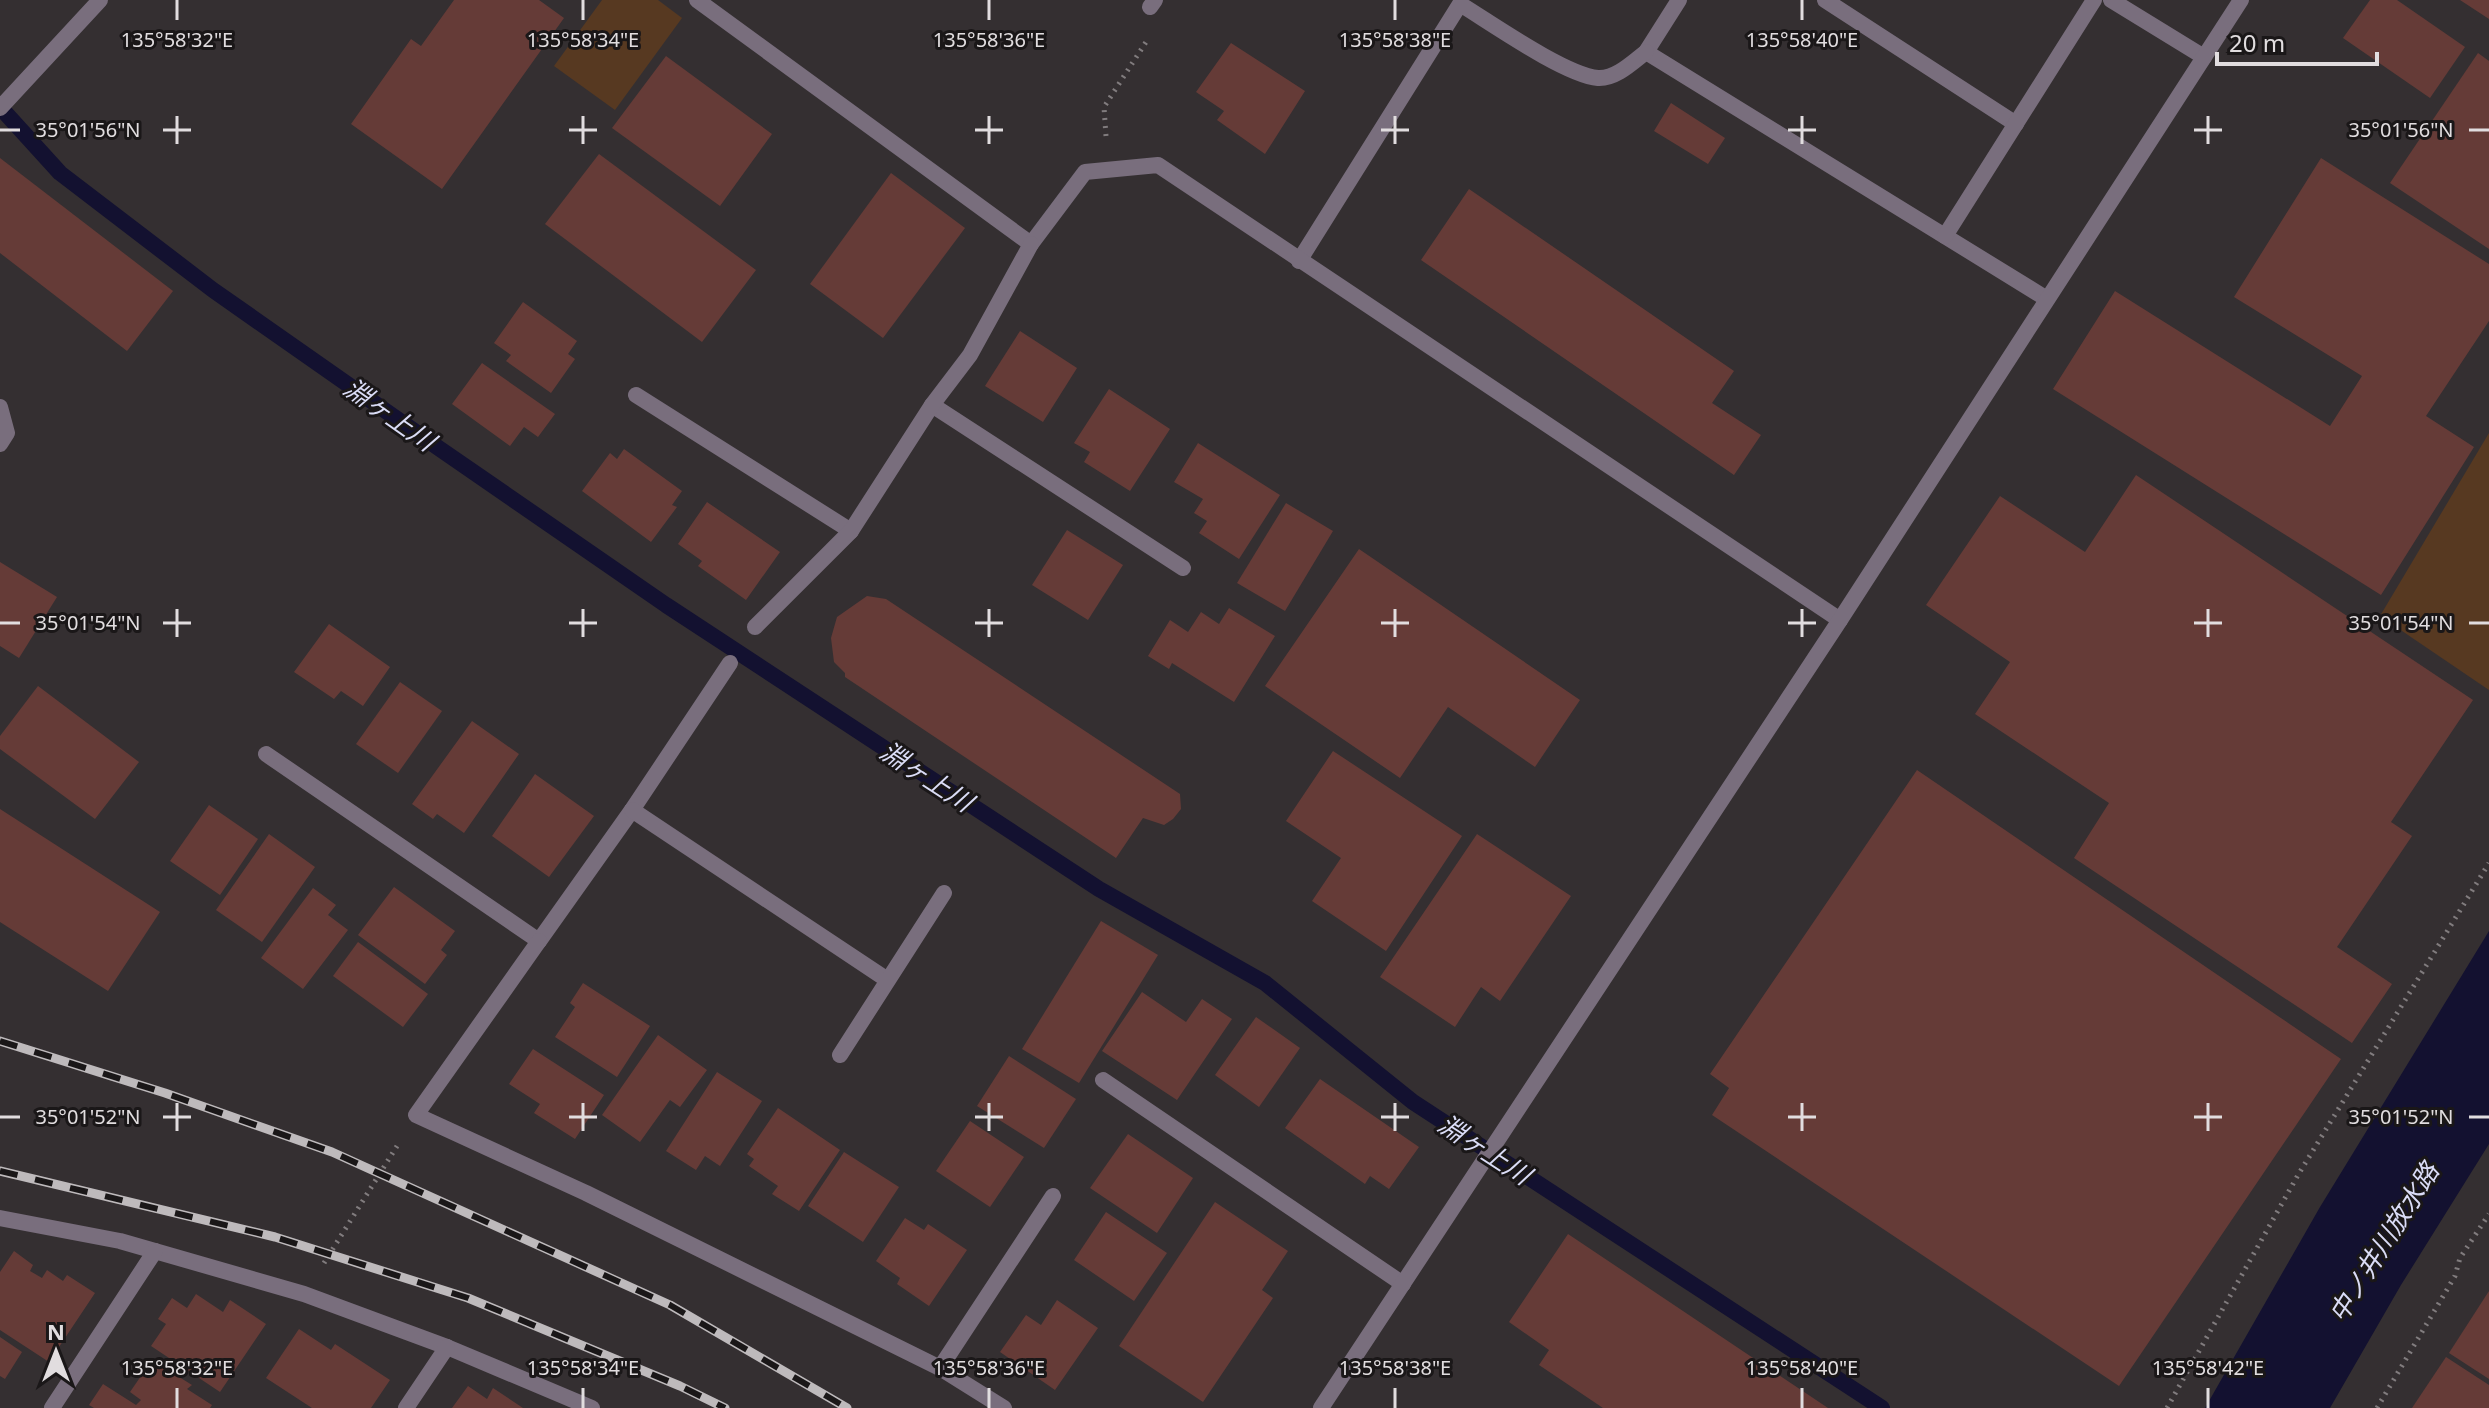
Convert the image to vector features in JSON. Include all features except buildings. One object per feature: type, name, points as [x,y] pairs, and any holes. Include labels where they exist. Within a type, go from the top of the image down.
[{"type":"street","points":[[0,108],[100,0]]},
{"type":"street","points":[[697,0],[1031,244]]},
{"type":"street","points":[[1299,261],[1460,4],[1571,70],[1600,78],[1626,68],[1646,52],[1679,0]]},
{"type":"street","points":[[1825,0],[2016,124]]},
{"type":"street","points":[[1945,236],[2094,0]]},
{"type":"street","points":[[2111,0],[2204,57]]},
{"type":"street","points":[[1321,1408],[1840,620],[2241,0]]},
{"type":"street","points":[[1646,52],[2047,299]]},
{"type":"street","points":[[755,627],[851,531],[932,405],[970,355],[1031,244],[1085,172],[1158,165],[1840,620]]},
{"type":"street","points":[[636,395],[851,531]]},
{"type":"street","points":[[932,405],[1183,568]]},
{"type":"street","points":[[0,407],[7,433],[0,444]]},
{"type":"street","points":[[730,663],[632,810],[416,1115],[586,1193],[940,1368],[1004,1408]]},
{"type":"street","points":[[266,754],[539,941]]},
{"type":"street","points":[[632,810],[886,979]]},
{"type":"street","points":[[840,1055],[944,893]]},
{"type":"street","points":[[1103,1080],[1403,1284]]},
{"type":"street","points":[[940,1368],[1053,1196]]},
{"type":"street","points":[[0,1218],[120,1241],[304,1294],[447,1347],[592,1408]]},
{"type":"street","points":[[52,1408],[155,1251]]},
{"type":"street","points":[[406,1408],[447,1347]]},
{"type":"path","points":[[1109,169],[1104,107],[1152,33],[1153,4]]},
{"type":"path","points":[[2167,1408],[2298,1175],[2489,863]]},
{"type":"path","points":[[304,1294],[416,1115]]},
{"type":"path","points":[[2377,1408],[2455,1276],[2460,1258],[2489,1214]]},
{"type":"shaded area","points":[[602,0],[658,0],[682,18],[615,110],[554,66]]},
{"type":"shaded area","points":[[2489,433],[2489,690],[2380,616]]},
{"type":"water","name":"中ノ井川放水路","points":[[2489,931],[2489,1144],[2401,1285],[2330,1408],[2205,1408],[2320,1207]]},
{"type":"waterway","name":"淵ヶ上川","points":[[0,107],[60,173],[213,290],[440,449],[666,605],[1099,889],[1265,983],[1413,1102],[1882,1408]]},
{"type":"railway","points":[[0,1041],[165,1093],[332,1152],[670,1305],[847,1408]]},
{"type":"railway","points":[[0,1171],[275,1237],[468,1298],[680,1386],[725,1408]]}]
